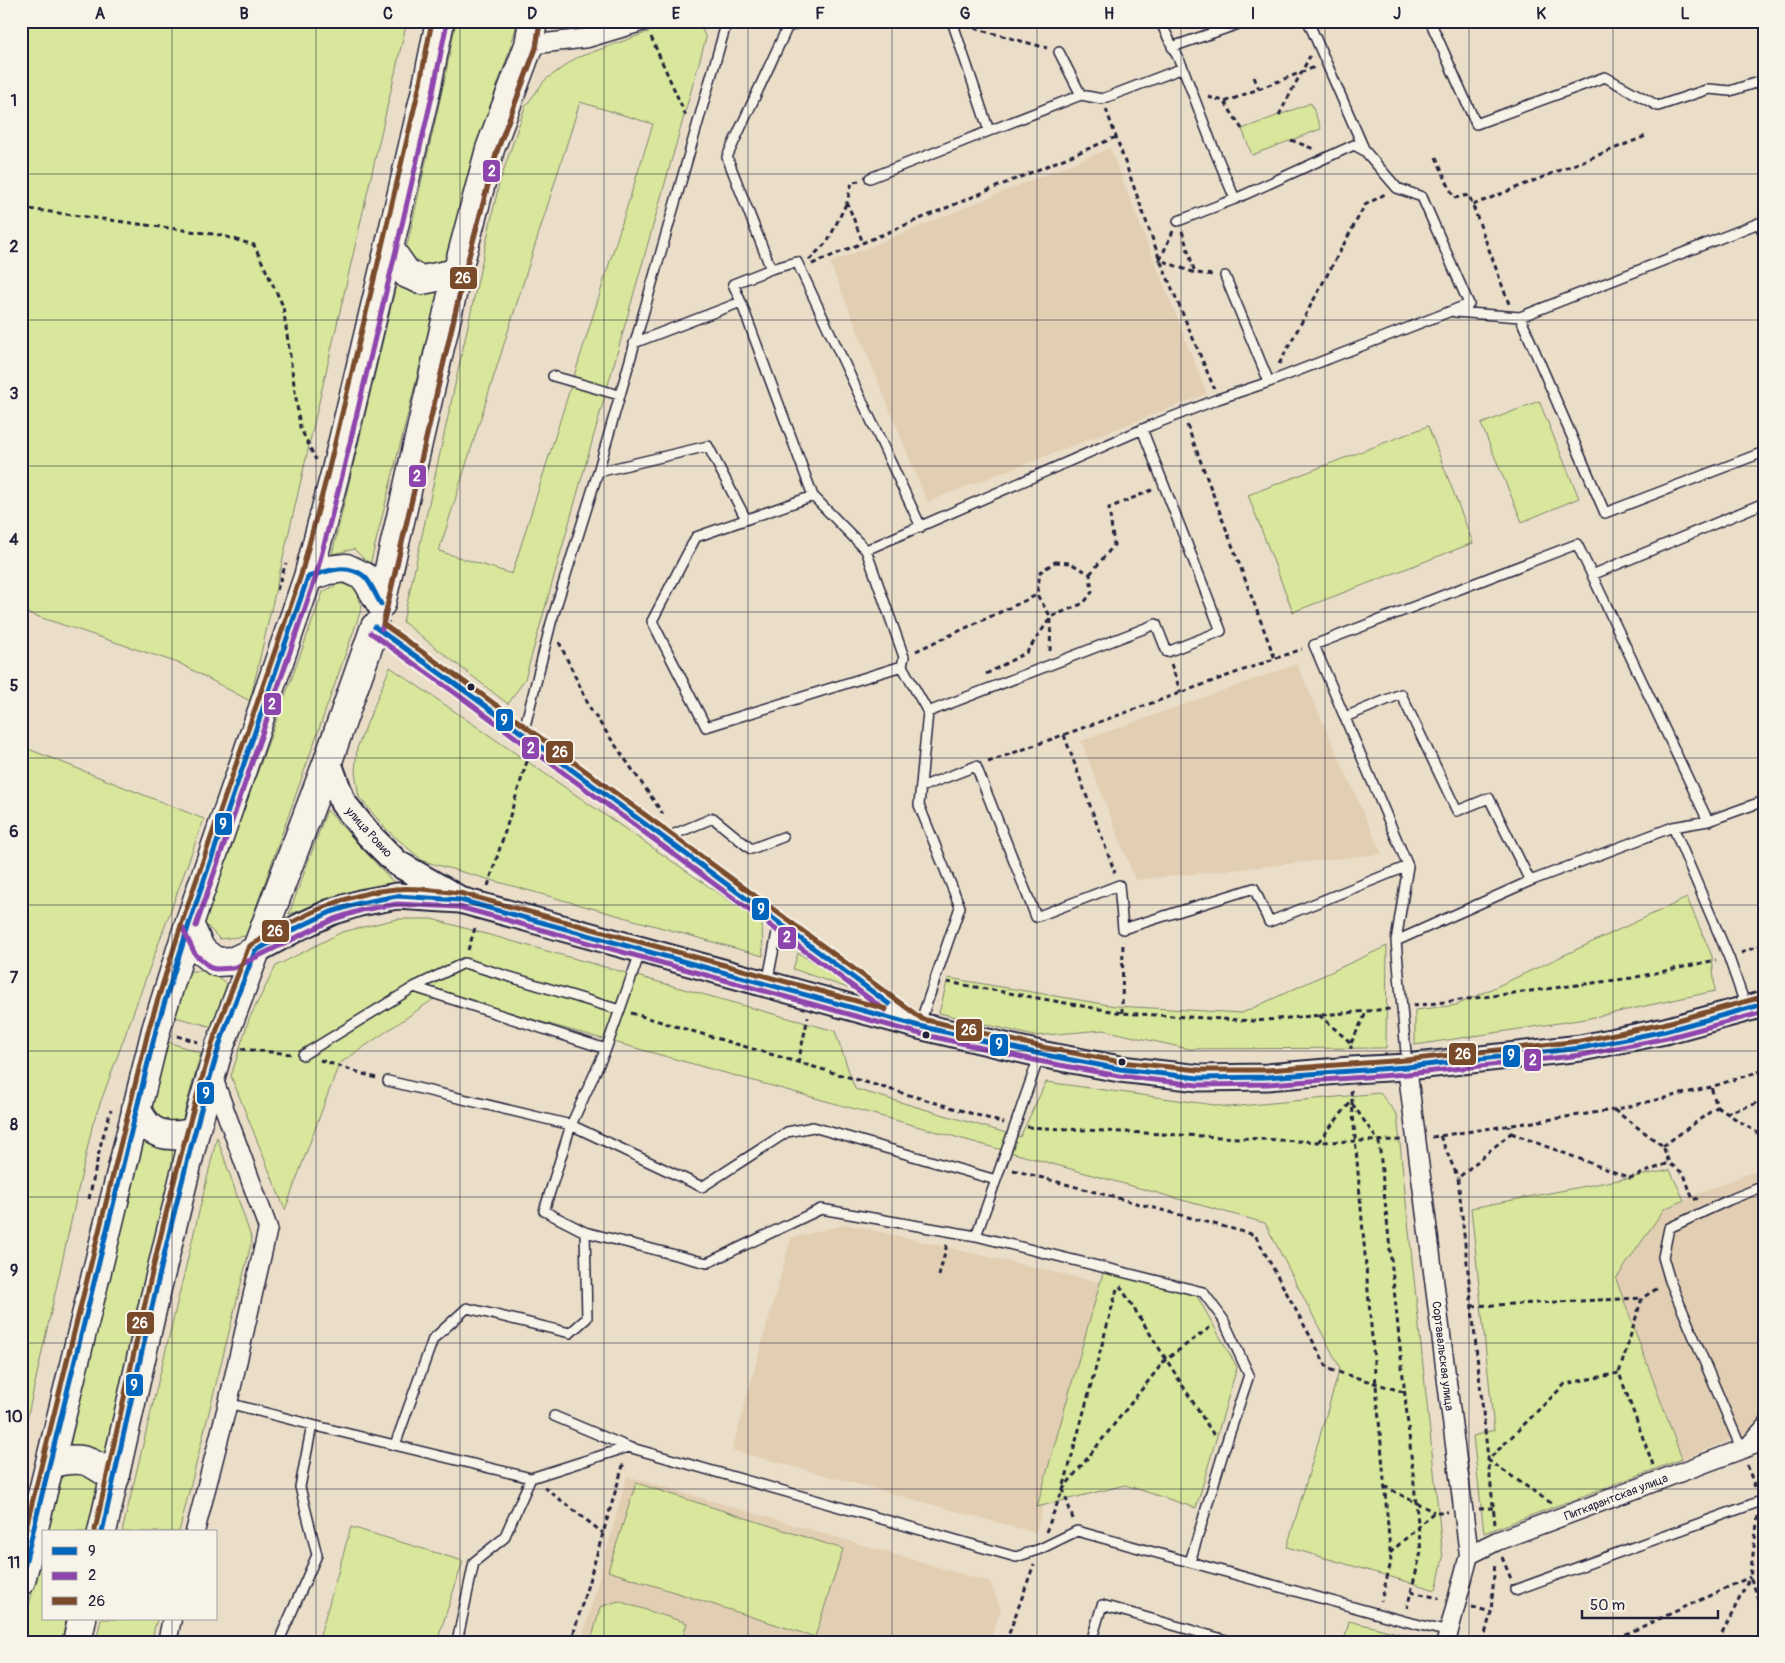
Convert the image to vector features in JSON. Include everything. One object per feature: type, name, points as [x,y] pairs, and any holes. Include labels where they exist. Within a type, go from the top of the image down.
[{"type":"main road","points":[[21,1581],[156,1030],[188,924],[308,577],[336,474],[426,90],[440,21]]},
{"type":"main road","points":[[102,1530],[154,1301],[219,1048],[328,760],[378,616],[457,273],[490,148],[531,33]]},
{"type":"main road","points":[[389,248],[407,274],[422,280],[457,273]]},
{"type":"main road","points":[[308,577],[328,570],[346,568],[364,577],[378,616]]},
{"type":"main road","name":"улица Ровио","points":[[328,760],[343,803],[369,835],[397,863],[471,903]]},
{"type":"main road","name":"улица Ровио","points":[[255,951],[331,912],[360,904],[397,896],[471,903],[920,1026],[1040,1054],[1120,1069],[1200,1078],[1267,1077],[1407,1067],[1581,1048],[1665,1031],[1755,1007]]},
{"type":"main road","points":[[188,924],[200,950],[216,962],[234,961],[255,951]]},
{"type":"main road","points":[[136,1109],[149,1128],[163,1134],[178,1136],[196,1132]]},
{"type":"main road","points":[[50,1463],[68,1459],[85,1460],[115,1478]]},
{"type":"main road","points":[[77,1642],[82,1620]]},
{"type":"street","points":[[531,33],[588,38],[644,21]]},
{"type":"street","points":[[378,616],[528,738],[670,836],[779,922],[920,1026]]},
{"type":"street","name":"Сортавальская улица","points":[[1407,1067],[1469,1555],[1447,1637]]},
{"type":"street","points":[[196,1530],[228,1403],[268,1228],[212,1076]]},
{"type":"street","name":"Питкярантская улица","points":[[1469,1555],[1497,1542],[1741,1448],[1764,1441]]},
{"type":"street","points":[[167,1642],[172,1620]]},
{"type":"lane","points":[[528,738],[551,623],[598,472],[727,21]]},
{"type":"lane","points":[[771,269],[728,157],[787,28],[801,21]]},
{"type":"lane","points":[[1160,21],[1183,68],[1235,199]]},
{"type":"lane","points":[[1172,47],[1247,21]]},
{"type":"lane","points":[[866,550],[1182,412],[1269,382],[1469,304],[1422,197],[1397,188],[1365,151],[1308,21]]},
{"type":"lane","points":[[1430,21],[1476,124],[1606,77],[1658,106],[1709,89],[1730,92],[1764,80]]},
{"type":"lane","points":[[952,22],[989,131]]},
{"type":"lane","points":[[1059,52],[1081,95]]},
{"type":"lane","points":[[870,178],[1081,95],[1102,99],[1183,68]]},
{"type":"lane","points":[[1178,221],[1235,199],[1354,145],[1365,151]]},
{"type":"lane","points":[[1451,311],[1517,317],[1761,222],[1764,235]]},
{"type":"lane","points":[[920,1026],[960,907],[919,805],[928,712],[902,666],[904,656],[866,550],[813,496],[734,284],[771,269],[797,262],[921,527]]},
{"type":"lane","points":[[1224,276],[1269,382]]},
{"type":"lane","points":[[634,343],[742,302]]},
{"type":"lane","points":[[1517,317],[1605,513],[1764,452]]},
{"type":"lane","points":[[553,376],[619,394]]},
{"type":"lane","points":[[928,712],[1156,624],[1167,652],[1220,631],[1142,429]]},
{"type":"lane","points":[[598,472],[708,446],[746,519]]},
{"type":"lane","points":[[813,496],[696,537],[652,621],[706,727],[902,666]]},
{"type":"lane","points":[[1592,575],[1764,503]]},
{"type":"lane","points":[[1407,1067],[1396,941],[1408,866],[1314,645],[1577,544],[1708,821]]},
{"type":"lane","points":[[1345,717],[1401,694],[1457,811],[1490,798],[1530,881]]},
{"type":"lane","points":[[921,787],[976,766],[1036,917],[1119,885],[1123,929],[1254,888],[1268,922],[1408,866]]},
{"type":"lane","points":[[1396,941],[1530,881],[1673,827],[1708,821],[1764,801]]},
{"type":"lane","points":[[670,836],[713,818],[750,849],[783,837]]},
{"type":"lane","points":[[1673,827],[1729,958],[1755,1007]]},
{"type":"lane","points":[[766,984],[779,922]]},
{"type":"lane","points":[[641,950],[606,1049],[570,1126],[544,1211],[585,1232],[707,1263],[821,1209],[976,1236],[1203,1292],[1222,1318],[1249,1374],[1190,1562]]},
{"type":"lane","points":[[302,1055],[414,987],[464,963],[620,1010]]},
{"type":"lane","points":[[414,987],[606,1049]]},
{"type":"lane","points":[[976,1236],[1040,1054]]},
{"type":"lane","points":[[388,1081],[570,1126],[702,1187],[787,1132],[812,1127],[996,1180]]},
{"type":"lane","points":[[1764,1186],[1669,1228],[1663,1257],[1670,1281],[1741,1448],[1764,1422]]},
{"type":"lane","points":[[395,1445],[433,1339],[467,1308],[570,1333],[587,1318],[585,1232]]},
{"type":"lane","points":[[228,1403],[532,1478],[628,1447]]},
{"type":"lane","points":[[554,1416],[628,1447],[1016,1558],[1077,1531],[1404,1621],[1447,1637]]},
{"type":"lane","points":[[282,1634],[317,1555],[300,1487],[312,1425]]},
{"type":"lane","points":[[457,1642],[474,1562],[504,1538],[532,1478]]},
{"type":"lane","points":[[1515,1590],[1762,1500]]},
{"type":"lane","points":[[1090,1642],[1102,1605],[1233,1642]]},
{"type":"path","points":[[644,21],[694,135]]},
{"type":"path","points":[[952,22],[1059,52]]},
{"type":"path","points":[[1279,115],[1317,42]]},
{"type":"path","points":[[1207,97],[1225,102],[1326,63]]},
{"type":"path","points":[[1254,77],[1259,89]]},
{"type":"path","points":[[1102,99],[1160,260],[1218,399]]},
{"type":"path","points":[[1225,102],[1242,129]]},
{"type":"path","points":[[1473,205],[1646,136]]},
{"type":"path","points":[[800,270],[1116,137]]},
{"type":"path","points":[[1436,157],[1454,198],[1469,195],[1517,317]]},
{"type":"path","points":[[800,270],[828,241],[847,202],[852,182],[870,178]]},
{"type":"path","points":[[1269,382],[1365,205],[1397,188]]},
{"type":"path","points":[[847,202],[863,243]]},
{"type":"path","points":[[21,208],[220,235],[254,245],[283,306],[300,427],[318,466],[336,474]]},
{"type":"path","points":[[1160,260],[1178,221]]},
{"type":"path","points":[[1178,221],[1195,273]]},
{"type":"path","points":[[1160,260],[1195,273],[1224,276]]},
{"type":"path","points":[[1182,412],[1276,659]]},
{"type":"path","points":[[984,675],[1027,652],[1051,617],[1084,603],[1092,592],[1090,574],[1114,545],[1109,508],[1164,485]]},
{"type":"path","points":[[1049,665],[1051,617],[1037,595],[1040,572],[1055,562],[1070,563],[1090,574]]},
{"type":"path","points":[[904,656],[1037,595]]},
{"type":"path","points":[[551,623],[591,710],[670,836]]},
{"type":"path","points":[[976,766],[1314,645]]},
{"type":"path","points":[[1167,652],[1181,693]]},
{"type":"path","points":[[1064,735],[1119,885]]},
{"type":"path","points":[[464,963],[471,903],[528,738]]},
{"type":"path","points":[[1122,1013],[1123,929]]},
{"type":"path","points":[[935,980],[1122,1013],[1255,1021],[1402,1008],[1632,978],[1729,958],[1764,944]]},
{"type":"path","points":[[1367,1011],[1350,1043],[1351,1102],[1391,1562],[1378,1614]]},
{"type":"path","points":[[1319,1015],[1350,1043]]},
{"type":"path","points":[[156,1030],[219,1048],[302,1055],[388,1081]]},
{"type":"path","points":[[1416,1139],[1613,1110],[1711,1086],[1764,1070]]},
{"type":"path","points":[[1711,1086],[1717,1107],[1764,1137]]},
{"type":"path","points":[[1726,1113],[1764,1101]]},
{"type":"path","points":[[1318,1142],[1351,1102]]},
{"type":"path","points":[[1351,1102],[1379,1142],[1416,1502],[1421,1552],[1404,1621]]},
{"type":"path","points":[[1663,1146],[1717,1107]]},
{"type":"path","points":[[1613,1110],[1663,1146],[1669,1164],[1684,1174],[1693,1200],[1701,1197]]},
{"type":"path","points":[[1509,1126],[1511,1133]]},
{"type":"path","points":[[1511,1133],[1630,1178],[1669,1164]]},
{"type":"path","points":[[1458,1178],[1511,1133]]},
{"type":"path","points":[[1440,1136],[1458,1178],[1497,1542],[1490,1612],[1483,1642]]},
{"type":"path","points":[[1000,1167],[1255,1235],[1328,1369],[1404,1392]]},
{"type":"path","points":[[939,1276],[950,1231]]},
{"type":"path","points":[[1077,1531],[1063,1489],[1122,1272]]},
{"type":"path","points":[[1472,1306],[1642,1298],[1670,1281]]},
{"type":"path","points":[[1118,1283],[1224,1450]]},
{"type":"path","points":[[1642,1298],[1618,1373],[1659,1480]]},
{"type":"path","points":[[1063,1489],[1166,1360],[1222,1318]]},
{"type":"path","points":[[1488,1460],[1565,1384],[1618,1373]]},
{"type":"path","points":[[571,1642],[628,1447]]},
{"type":"path","points":[[1718,1642],[1750,1577],[1762,1500],[1741,1448]]},
{"type":"path","points":[[1488,1460],[1568,1515]]},
{"type":"path","points":[[532,1478],[603,1533]]},
{"type":"path","points":[[1384,1486],[1434,1512],[1493,1508]]},
{"type":"path","points":[[1390,1552],[1434,1512]]},
{"type":"path","points":[[1497,1542],[1515,1590]]},
{"type":"path","points":[[1750,1577],[1764,1611]]},
{"type":"path","points":[[1609,1642],[1750,1577]]},
{"type":"shaded area","points":[[1110,148],[1207,394],[927,502],[830,263]]},
{"type":"shaded area","points":[[1297,664],[1382,854],[1135,880],[1081,741]]},
{"type":"shaded area","points":[[1764,1167],[1764,1427],[1682,1459],[1616,1279],[1664,1208]]},
{"type":"shaded area","points":[[846,1224],[1107,1284],[1036,1533],[732,1450],[791,1238]]},
{"type":"shaded area","points":[[627,1476],[990,1582],[1001,1609],[990,1642],[581,1642]]},
{"type":"green space","points":[[21,21],[407,21],[250,701],[181,664],[21,611]]},
{"type":"green space","points":[[456,21],[518,21],[479,138],[448,260],[424,267],[406,250]]},
{"type":"green space","points":[[679,21],[698,21],[706,38],[525,679],[508,704],[403,622],[499,184],[525,107],[545,80],[576,58]],"holes":[[[580,102],[653,124],[512,574],[439,551]]]},
{"type":"green space","points":[[1311,103],[1321,129],[1252,155],[1242,129]]},
{"type":"green space","points":[[398,277],[415,295],[439,289],[370,565],[354,549],[332,554]]},
{"type":"green space","points":[[1539,401],[1579,498],[1522,522],[1481,424]]},
{"type":"green space","points":[[1428,426],[1473,543],[1293,612],[1248,495]]},
{"type":"green space","points":[[340,583],[356,589],[362,607],[246,936],[220,939],[203,922],[323,592]]},
{"type":"green space","points":[[390,667],[762,923],[763,956],[423,861],[386,829],[359,797],[355,772],[357,748]]},
{"type":"green space","points":[[21,746],[204,819],[93,1123],[21,1446]]},
{"type":"green space","points":[[327,810],[394,883],[289,914]]},
{"type":"green space","points":[[1687,898],[1712,956],[1715,991],[1585,1019],[1415,1045],[1415,1010],[1457,1005]]},
{"type":"green space","points":[[397,919],[432,919],[835,1031],[855,1089],[1020,1137],[1046,1082],[1229,1107],[1380,1093],[1397,1115],[1443,1558],[1436,1590],[1287,1547],[1340,1368],[1265,1223],[441,994],[339,1064],[285,1210],[231,1076],[249,1019],[276,966],[342,932]]},
{"type":"green space","points":[[1387,946],[1386,1048],[1189,1049],[1103,1030],[1034,1036],[939,1013],[948,978],[1115,1006],[1242,1013]]},
{"type":"green space","points":[[798,953],[868,995],[793,969]]},
{"type":"green space","points":[[188,971],[210,971],[227,984],[213,1027],[175,1017]]},
{"type":"green space","points":[[168,1042],[201,1053],[182,1121],[164,1120],[149,1107]]},
{"type":"green space","points":[[140,1133],[158,1148],[177,1149],[88,1530],[49,1530],[70,1445]]},
{"type":"green space","points":[[217,1137],[252,1240],[180,1530],[122,1530]]},
{"type":"green space","points":[[1670,1170],[1684,1200],[1664,1209],[1616,1279],[1682,1459],[1484,1533],[1473,1436],[1494,1430],[1471,1208]]},
{"type":"green space","points":[[1104,1269],[1197,1296],[1237,1367],[1196,1508],[1125,1485],[1037,1507]]},
{"type":"green space","points":[[636,1483],[843,1549],[815,1637],[608,1571]]},
{"type":"green space","points":[[351,1527],[463,1561],[437,1642],[318,1642]]},
{"type":"green space","points":[[42,1555],[42,1620],[67,1620],[61,1642],[21,1642]]},
{"type":"green space","points":[[618,1601],[687,1623],[681,1642],[591,1642],[600,1607]]},
{"type":"green space","points":[[101,1620],[157,1620],[151,1642],[96,1642]]},
{"type":"green space","points":[[1349,1621],[1426,1640],[1426,1642],[1344,1642]]},
{"type":"transit line","name":"26","points":[[21,1548],[149,1028],[182,922],[301,575],[328,472],[382,246],[419,88],[432,21]]},
{"type":"transit line","name":"2","points":[[196,926],[315,579],[342,476],[396,250],[433,92],[447,22]]},
{"type":"transit line","name":"2","points":[[382,629],[464,275],[497,151],[536,48],[540,22]]},
{"type":"transit line","name":"26","points":[[540,22],[536,48],[497,151],[464,275],[383,624],[473,688],[922,1019],[1042,1047],[1121,1062],[1199,1070],[1267,1070],[1406,1060],[1580,1041],[1663,1024],[1762,997]]},
{"type":"transit line","name":"9","points":[[308,577],[337,569],[358,572],[365,577],[381,604]]},
{"type":"transit line","name":"9","points":[[21,1580],[156,1030],[189,924],[308,577]]},
{"type":"transit line","name":"9","points":[[375,627],[469,694],[889,1004]]},
{"type":"transit line","name":"2","points":[[371,633],[465,700],[885,1010]]},
{"type":"transit line","name":"26","points":[[95,1530],[148,1288],[178,1167],[215,1035],[248,948],[251,945],[303,917],[357,896],[376,891],[396,889],[436,890],[460,893],[886,1009]]},
{"type":"transit line","name":"9","points":[[255,951],[331,912],[360,903],[397,896],[460,900],[919,1026],[1040,1054],[1120,1069],[1199,1078],[1267,1077],[1407,1067],[1581,1048],[1665,1031],[1764,1004]]},
{"type":"transit line","name":"2","points":[[182,927],[195,954],[211,968],[234,968],[334,919],[362,910],[397,904],[459,907],[917,1033],[1038,1061],[1119,1076],[1198,1085],[1268,1084],[1407,1074],[1582,1055],[1667,1038],[1764,1012]]},
{"type":"transit line","name":"9","points":[[102,1530],[185,1169],[218,1050],[255,951]]}]
